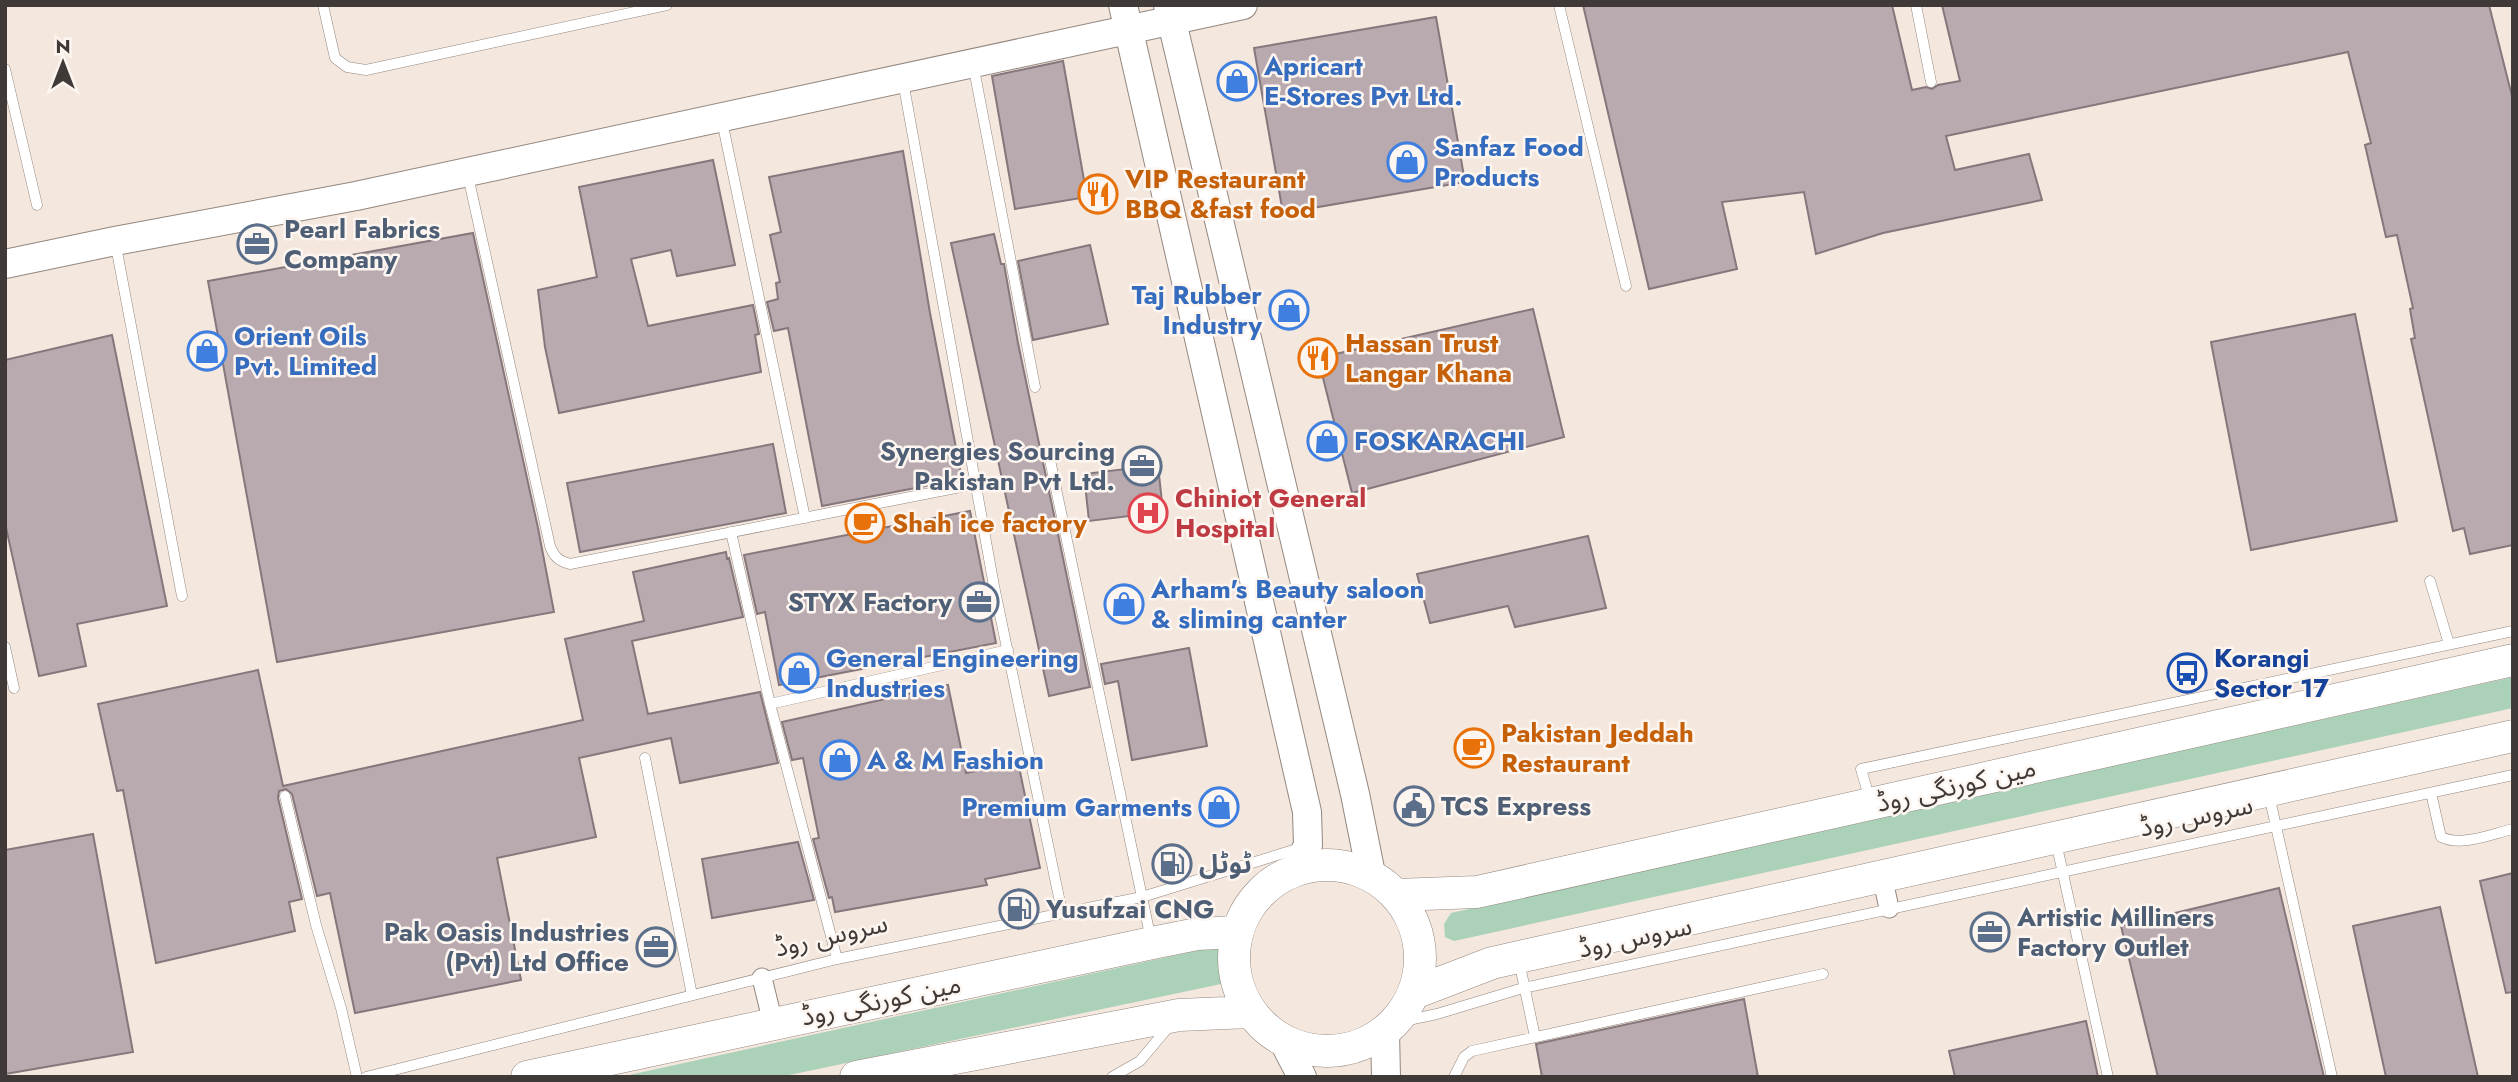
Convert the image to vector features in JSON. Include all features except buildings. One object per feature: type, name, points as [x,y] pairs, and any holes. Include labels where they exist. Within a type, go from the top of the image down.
[{"type":"main road","name":"مین کورنگی روڈ","points":[[1396,895],[1477,892],[2513,660]]},
{"type":"main road","points":[[1414,993],[1492,963],[2513,737]]},
{"type":"main road","points":[[1302,858],[1371,874],[1396,895],[1412,916],[1419,941],[1420,967],[1414,993],[1389,1027],[1361,1044],[1335,1050],[1308,1049],[1283,1040],[1250,1012],[1240,992],[1234,962],[1237,932],[1248,909],[1262,891],[1302,858]]},
{"type":"main road","name":"مین کورنگی روڈ","points":[[527,1077],[1152,943],[1197,934],[1237,932]]},
{"type":"main road","points":[[856,1077],[1179,1015],[1250,1012]]},
{"type":"street","points":[[5,264],[356,196],[973,64],[1126,17],[1244,5]]},
{"type":"street","points":[[1169,13],[1356,794],[1371,874]]},
{"type":"street","points":[[1126,17],[1307,812],[1302,858]]},
{"type":"street","points":[[1882,876],[1889,908]]},
{"type":"street","points":[[762,978],[773,1023]]},
{"type":"street","points":[[1386,1077],[1389,1027]]},
{"type":"street","points":[[1283,1040],[1302,1077]]},
{"type":"lane","points":[[323,5],[335,58],[347,68],[366,70],[667,5]]},
{"type":"lane","points":[[1559,5],[1626,286]]},
{"type":"lane","points":[[1916,5],[1931,82]]},
{"type":"lane","points":[[973,64],[1035,387]]},
{"type":"lane","points":[[5,69],[37,205]]},
{"type":"lane","points":[[902,79],[976,484],[1062,912]]},
{"type":"lane","points":[[721,117],[805,518]]},
{"type":"lane","points":[[468,172],[554,555],[560,561],[569,564],[976,484]]},
{"type":"lane","points":[[115,241],[182,596]]},
{"type":"lane","points":[[1051,460],[1152,943]]},
{"type":"lane","points":[[731,533],[770,704],[837,960]]},
{"type":"lane","points":[[2430,580],[2449,644]]},
{"type":"lane","points":[[1871,804],[1861,769],[2513,631]]},
{"type":"lane","points":[[5,647],[14,688]]},
{"type":"lane","points":[[770,704],[1008,650]]},
{"type":"lane","points":[[645,758],[692,995]]},
{"type":"lane","name":"سروس روڈ","points":[[1389,1027],[1524,988],[2513,775]]},
{"type":"lane","points":[[2268,791],[2332,1077]]},
{"type":"lane","points":[[2431,793],[2441,837],[2449,841],[2461,841],[2513,829]]},
{"type":"lane","points":[[285,796],[357,1077]]},
{"type":"lane","points":[[2055,838],[2108,1077]]},
{"type":"lane","name":"سروس روڈ","points":[[366,1077],[837,960],[1142,897],[1302,858]]},
{"type":"lane","points":[[1518,957],[1535,1037]]},
{"type":"lane","points":[[1454,1077],[1464,1057],[1472,1051],[1823,974]]},
{"type":"lane","points":[[1112,1077],[1140,1061],[1179,1015]]},
{"type":"green space","points":[[2513,677],[2513,708],[1454,941],[1445,937],[1444,924],[1451,913]]},
{"type":"green space","points":[[1218,948],[1225,976],[1221,984],[780,1077],[620,1077]]},
{"type":"place","name":"Apricart E-Stores Pvt Ltd.","points":[[1237,81]]},
{"type":"place","name":"Sanfaz Food Products","points":[[1407,162]]},
{"type":"place","name":"VIP Restaurant BBQ &fast food","points":[[1098,194]]},
{"type":"place","name":"Pearl Fabrics Company","points":[[257,244]]},
{"type":"place","name":"Taj Rubber Industry","points":[[1289,310]]},
{"type":"place","name":"Orient Oils Pvt. Limited","points":[[207,351]]},
{"type":"place","name":"Hassan Trust Langar Khana","points":[[1318,358]]},
{"type":"place","name":"FOSKARACHI","points":[[1327,441]]},
{"type":"place","name":"Synergies Sourcing Pakistan Pvt Ltd.","points":[[1142,466]]},
{"type":"place","name":"Chiniot General Hospital","points":[[1148,513]]},
{"type":"place","name":"Shah ice factory","points":[[865,523]]},
{"type":"place","name":"STYX Factory","points":[[979,602]]},
{"type":"place","name":"Arham's Beauty saloon & sliming canter","points":[[1124,604]]},
{"type":"place","name":"General Engineering Industries","points":[[799,673]]},
{"type":"place","name":"Korangi Sector 17","points":[[2187,673]]},
{"type":"place","name":"Pakistan Jeddah Restaurant","points":[[1474,748]]},
{"type":"place","name":"A & M Fashion","points":[[840,760]]},
{"type":"place","name":"TCS Express","points":[[1414,806]]},
{"type":"place","name":"Premium Garments","points":[[1219,807]]},
{"type":"place","name":"ٹوٹل","points":[[1172,864]]},
{"type":"place","name":"Yusufzai CNG","points":[[1019,909]]},
{"type":"place","name":"Artistic Milliners Factory Outlet","points":[[1990,932]]},
{"type":"place","name":"Pak Oasis Industries (Pvt) Ltd Office","points":[[656,947]]}]
